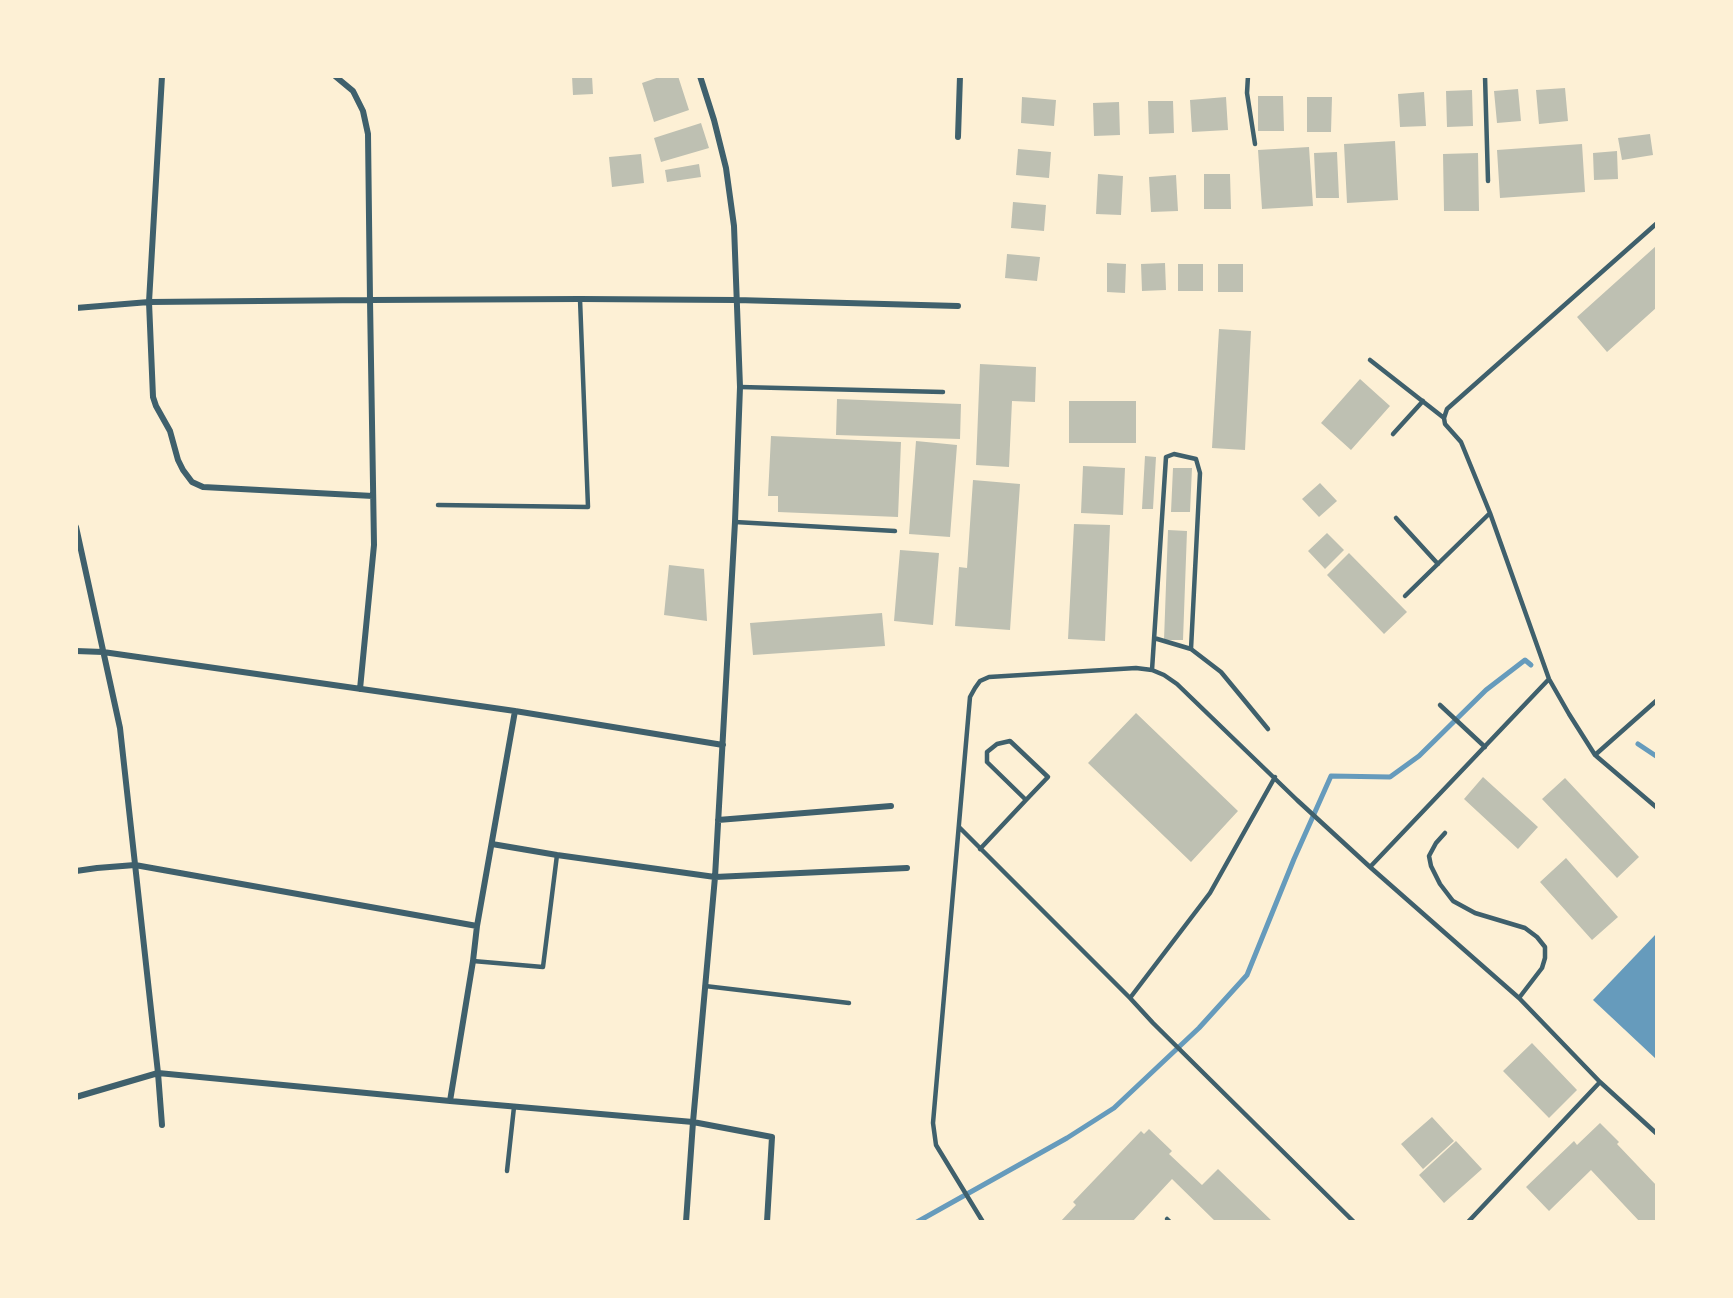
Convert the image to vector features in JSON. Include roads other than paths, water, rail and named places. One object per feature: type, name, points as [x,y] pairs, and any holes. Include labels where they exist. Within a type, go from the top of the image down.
[{"type":"street","points":[[162,76],[149,302],[153,397],[170,431],[183,470],[192,482],[203,487],[373,496]]},
{"type":"street","points":[[335,76],[353,91],[363,111],[368,134],[374,545],[360,689]]},
{"type":"street","points":[[687,1221],[693,1122],[715,877],[735,522],[740,387],[734,226],[726,168],[700,76]]},
{"type":"street","points":[[958,137],[960,76]]},
{"type":"street","points":[[76,308],[149,302],[580,299],[736,300],[958,306]]},
{"type":"street","points":[[76,527],[120,728],[162,1125]]},
{"type":"street","points":[[76,651],[103,652],[515,711],[723,745]]},
{"type":"street","points":[[450,1101],[477,926],[515,711]]},
{"type":"street","points":[[718,820],[891,806]]},
{"type":"street","points":[[492,844],[715,877],[907,868]]},
{"type":"street","points":[[76,871],[135,865],[477,926]]},
{"type":"street","points":[[76,1097],[158,1073],[693,1122],[772,1137],[767,1221]]},
{"type":"lane","points":[[1248,76],[1247,93],[1255,144]]},
{"type":"lane","points":[[1485,76],[1488,181]]},
{"type":"lane","points":[[1656,224],[1447,409],[1444,418],[1445,424],[1461,442],[1490,513],[1549,679],[1595,755],[1656,807]]},
{"type":"lane","points":[[438,505],[588,507],[580,299]]},
{"type":"lane","points":[[1370,360],[1444,418]]},
{"type":"lane","points":[[740,387],[943,392]]},
{"type":"lane","points":[[1393,434],[1423,401]]},
{"type":"lane","points":[[1152,670],[1166,457],[1174,454],[1196,459],[1200,473],[1191,650]]},
{"type":"lane","points":[[1405,596],[1490,513]]},
{"type":"lane","points":[[1396,518],[1438,564]]},
{"type":"lane","points":[[735,522],[895,531]]},
{"type":"lane","points":[[1154,638],[1191,650],[1221,672],[1268,729]]},
{"type":"lane","points":[[983,1221],[936,1145],[933,1123],[970,698],[980,681],[989,678],[1136,668],[1152,670],[1164,675],[1177,684],[1370,867],[1519,998],[1600,1082],[1656,1133]]},
{"type":"lane","points":[[1370,867],[1549,679]]},
{"type":"lane","points":[[1595,755],[1656,701]]},
{"type":"lane","points":[[1440,705],[1485,747]]},
{"type":"lane","points":[[980,849],[1048,777],[1010,741],[997,744],[987,752],[987,762],[1026,800]]},
{"type":"lane","points":[[1130,998],[1210,893],[1275,777]]},
{"type":"lane","points":[[959,827],[1354,1221]]},
{"type":"lane","points":[[1445,833],[1429,856],[1440,884],[1454,901],[1474,913],[1525,928],[1538,937],[1545,946],[1542,968],[1519,998]]},
{"type":"lane","points":[[473,961],[543,967],[557,855]]},
{"type":"lane","points":[[705,986],[849,1003]]},
{"type":"lane","points":[[1468,1221],[1600,1082]]},
{"type":"lane","points":[[507,1171],[514,1107]]},
{"type":"water","points":[[1656,934],[1656,1059],[1593,1000]]},
{"type":"waterway","points":[[917,1222],[1067,1138],[1114,1108],[1199,1028],[1247,975],[1294,859],[1331,776],[1390,777],[1419,756],[1486,690],[1525,660],[1531,665]]},
{"type":"waterway","points":[[1638,744],[1656,756]]}]
